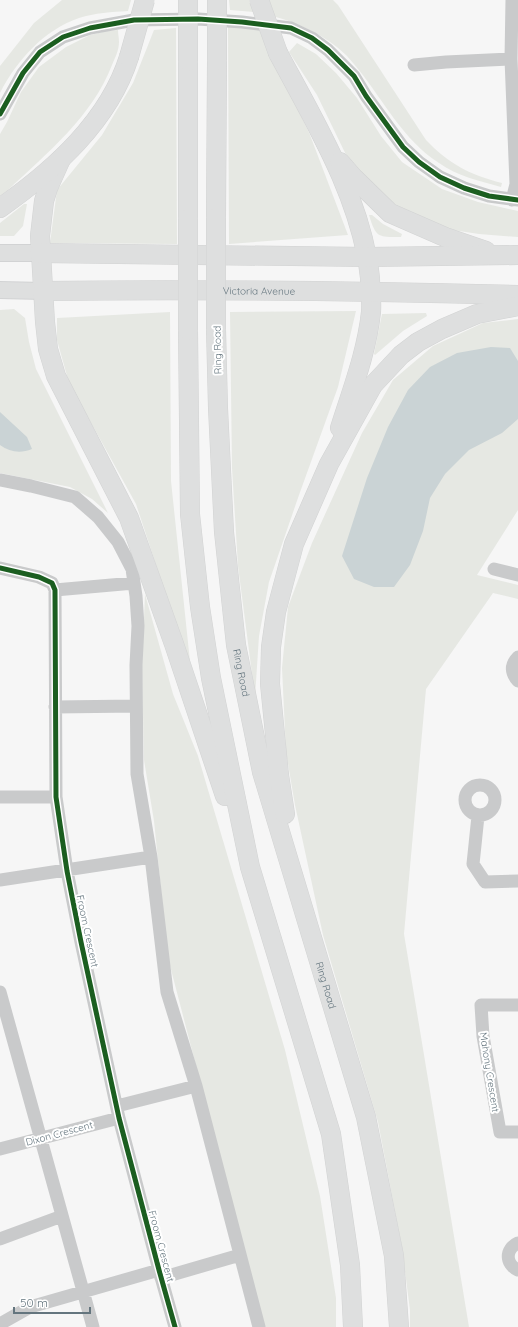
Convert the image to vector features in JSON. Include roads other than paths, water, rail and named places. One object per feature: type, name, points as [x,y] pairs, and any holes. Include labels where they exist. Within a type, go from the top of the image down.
[{"type":"highway","points":[[0,208],[61,158],[102,112],[119,82],[129,56],[145,0]]},
{"type":"highway","points":[[188,0],[188,330],[190,514],[200,607],[211,678],[250,866]]},
{"type":"highway","name":"Ring Road","points":[[217,0],[216,329],[218,408],[224,532],[236,645],[262,772],[366,1117],[394,1256],[399,1327]]},
{"type":"highway","points":[[259,0],[278,53],[330,150],[360,224],[368,257],[371,311],[365,345],[329,464]]},
{"type":"highway","points":[[330,150],[353,177],[390,213],[445,237],[497,255]]},
{"type":"highway","points":[[61,158],[48,188],[42,215],[40,253],[48,349],[56,376],[129,518],[250,866],[331,1134],[350,1265],[353,1327]]},
{"type":"highway","points":[[40,253],[368,257],[518,255]]},
{"type":"highway","name":"Victoria Avenue","points":[[43,292],[127,290],[518,295]]},
{"type":"highway","points":[[298,892],[279,775],[270,684],[271,647],[276,612],[294,544],[329,464],[373,385],[401,355],[418,342],[442,329],[477,314],[518,306]]},
{"type":"main road","points":[[0,253],[40,253]]},
{"type":"main road","name":"Victoria Avenue","points":[[0,290],[43,292]]},
{"type":"street","points":[[0,114],[23,73],[40,52],[63,37],[90,28],[134,20],[198,19],[242,22],[291,28],[312,38],[328,50],[354,76],[366,96],[403,147],[419,162],[440,177],[464,188],[489,196],[515,200],[516,184],[511,59],[512,0]]},
{"type":"street","points":[[414,65],[511,59]]},
{"type":"street","points":[[0,480],[75,497],[98,517],[118,542],[132,569],[138,626],[136,665],[137,774],[151,857],[167,992],[196,1086],[259,1327]]},
{"type":"street","points":[[0,568],[39,577],[52,583],[54,590],[134,583]]},
{"type":"street","points":[[494,569],[518,575]]},
{"type":"street","name":"Froom Crescent","points":[[54,590],[56,797],[67,871],[118,1112],[175,1327]]},
{"type":"street","points":[[518,657],[512,668],[514,677],[518,681]]},
{"type":"street","points":[[55,707],[136,706]]},
{"type":"street","points":[[0,797],[56,797]]},
{"type":"street","points":[[478,816],[473,864],[476,869],[485,882],[518,881]]},
{"type":"street","points":[[0,880],[151,857]]},
{"type":"street","points":[[0,992],[93,1327]]},
{"type":"street","name":"Mahony Crescent","points":[[518,1005],[481,1005],[483,1036],[500,1132],[518,1132]]},
{"type":"street","name":"Dixon Crescent","points":[[0,1149],[40,1138],[196,1086]]},
{"type":"street","points":[[0,1239],[62,1216]]},
{"type":"street","points":[[518,1243],[510,1248],[508,1258],[512,1266],[518,1270]]},
{"type":"street","points":[[0,1324],[30,1308],[83,1291],[240,1255]]}]
